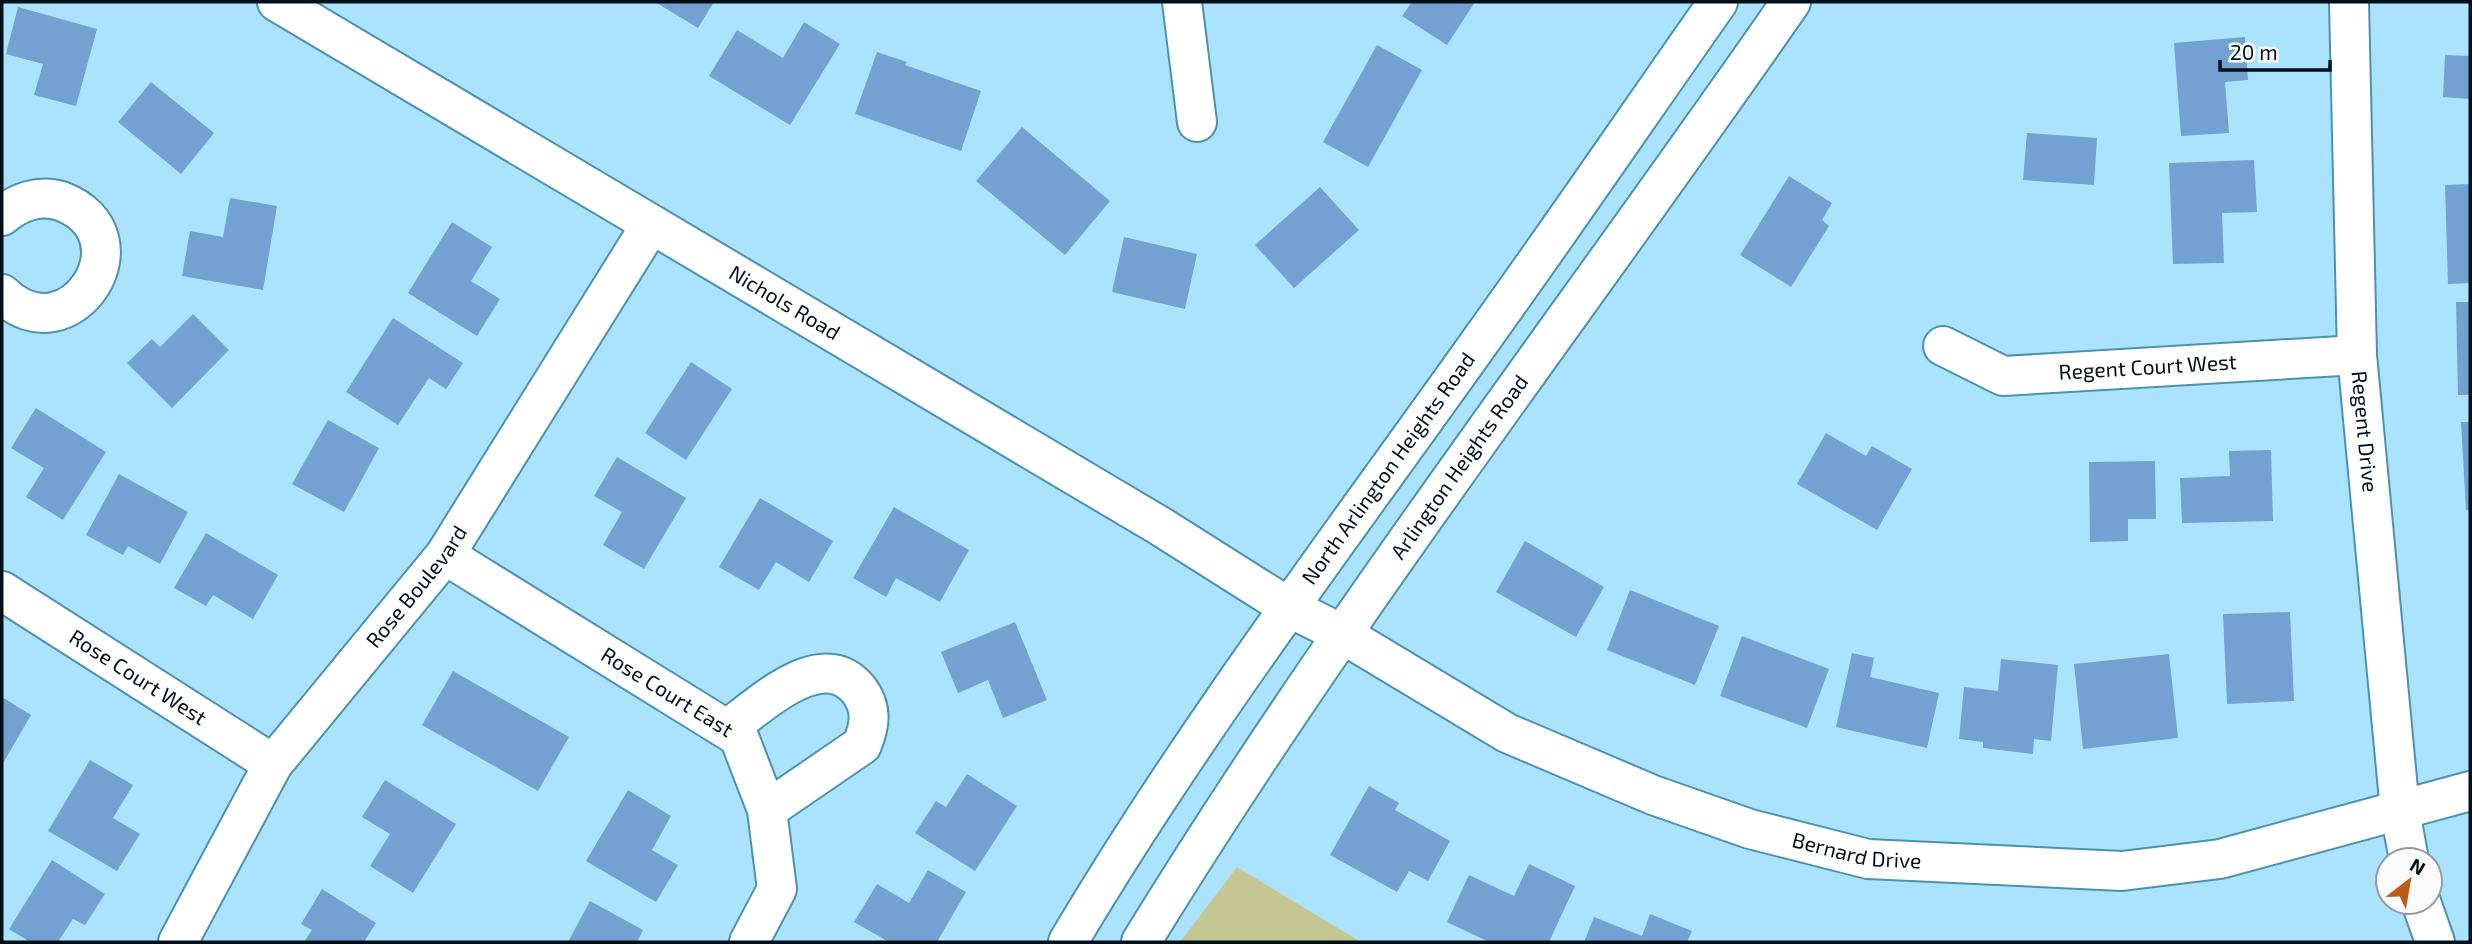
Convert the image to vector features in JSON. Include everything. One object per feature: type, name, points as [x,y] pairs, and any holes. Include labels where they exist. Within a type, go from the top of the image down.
[{"type":"street","name":"Nichols Road","points":[[277,2],[650,226],[1160,526],[1288,607]]},
{"type":"street","points":[[1182,2],[1197,122]]},
{"type":"street","name":"North Arlington Heights Road","points":[[1068,942],[1105,879],[1288,607],[1485,336],[1718,2]]},
{"type":"street","name":"Arlington Heights Road","points":[[1141,942],[1300,695],[1455,471],[1684,156],[1791,2]]},
{"type":"street","name":"Regent Drive","points":[[2349,2],[2357,355],[2400,811],[2406,846]]},
{"type":"street","points":[[2,216],[29,200],[55,199],[74,206],[93,227],[101,255],[100,269],[91,288],[75,304],[57,311],[31,312],[12,304],[2,294]]},
{"type":"street","name":"Rose Boulevard","points":[[178,942],[274,764],[445,555],[650,226]]},
{"type":"street","name":"Regent Court West","points":[[1943,346],[2003,376],[2357,355]]},
{"type":"street","name":"Rose Court East","points":[[445,555],[739,737],[767,810],[777,889],[748,942]]},
{"type":"street","name":"Rose Court West","points":[[2,591],[274,764]]},
{"type":"street","name":"Bernard Drive","points":[[1288,607],[1344,635],[1519,738],[1653,795],[1737,825],[1868,859],[2122,871],[2220,859],[2470,791]]},
{"type":"street","points":[[727,729],[801,677],[821,672],[842,677],[864,696],[870,714],[862,745],[767,810]]},
{"type":"street","points":[[2426,916],[2435,942]]},
{"type":"green space","points":[[1237,867],[1361,942],[1180,942]]},
{"type":"building","points":[[655,2],[714,2],[698,28]]},
{"type":"building","points":[[1412,2],[1475,2],[1447,45],[1402,16]]},
{"type":"building","points":[[18,7],[97,29],[76,106],[34,95],[43,64],[6,54]]},
{"type":"building","points":[[804,22],[840,44],[790,125],[709,76],[737,30],[783,58]]},
{"type":"building","points":[[2245,37],[2248,80],[2225,82],[2229,133],[2181,136],[2174,43]]},
{"type":"building","points":[[1377,45],[1422,70],[1368,167],[1323,142]]},
{"type":"building","points":[[877,52],[907,62],[905,65],[981,91],[961,151],[855,114]]},
{"type":"building","points":[[2445,55],[2470,56],[2470,99],[2443,97]]},
{"type":"building","points":[[151,82],[214,133],[181,174],[118,122]]},
{"type":"building","points":[[1022,127],[1110,201],[1065,255],[976,181]]},
{"type":"building","points":[[2027,133],[2097,138],[2094,185],[2023,180]]},
{"type":"building","points":[[2254,160],[2257,212],[2222,213],[2224,263],[2173,264],[2169,163]]},
{"type":"building","points":[[1789,176],[1832,203],[1822,220],[1829,226],[1791,287],[1740,255]]},
{"type":"building","points":[[2470,184],[2470,283],[2448,284],[2445,185]]},
{"type":"building","points":[[1320,187],[1359,230],[1294,288],[1255,245]]},
{"type":"building","points":[[230,198],[277,206],[263,290],[182,276],[190,231],[223,237]]},
{"type":"building","points":[[452,222],[492,247],[471,281],[500,299],[477,336],[408,293]]},
{"type":"building","points":[[1124,237],[1197,254],[1185,309],[1112,292]]},
{"type":"building","points":[[2456,302],[2470,302],[2470,395],[2458,395]]},
{"type":"building","points":[[193,314],[229,350],[172,408],[127,363],[152,339],[160,347]]},
{"type":"building","points":[[393,318],[463,363],[446,389],[429,378],[398,425],[346,392]]},
{"type":"building","points":[[691,362],[732,389],[686,460],[645,433]]},
{"type":"building","points":[[36,408],[106,452],[63,520],[26,497],[44,468],[11,448]]},
{"type":"building","points":[[328,420],[379,448],[344,512],[292,484]]},
{"type":"building","points":[[2461,422],[2470,422],[2470,510],[2466,510]]},
{"type":"building","points":[[1826,433],[1866,456],[1872,446],[1912,469],[1877,530],[1797,484]]},
{"type":"building","points":[[2271,450],[2273,521],[2182,523],[2180,478],[2230,476],[2229,451]]},
{"type":"building","points":[[617,457],[686,498],[644,569],[603,545],[622,512],[594,496]]},
{"type":"building","points":[[2155,461],[2156,519],[2128,519],[2128,541],[2090,542],[2089,462]]},
{"type":"building","points":[[119,474],[188,512],[160,564],[128,546],[123,555],[86,535]]},
{"type":"building","points":[[760,498],[833,541],[809,582],[776,562],[759,590],[719,567]]},
{"type":"building","points":[[894,507],[969,550],[940,602],[896,578],[886,597],[853,578]]},
{"type":"building","points":[[206,533],[278,575],[253,619],[213,595],[206,606],[174,588]]},
{"type":"building","points":[[1525,541],[1604,587],[1576,637],[1496,592]]},
{"type":"building","points":[[1630,590],[1719,626],[1695,685],[1607,650]]},
{"type":"building","points":[[2290,612],[2294,701],[2227,704],[2223,614]]},
{"type":"building","points":[[1015,622],[1047,700],[1003,718],[988,680],[958,693],[941,652]]},
{"type":"building","points":[[1742,636],[1829,669],[1807,728],[1720,696]]},
{"type":"building","points":[[1852,653],[1874,658],[1870,677],[1939,693],[1927,748],[1836,727]]},
{"type":"building","points":[[2169,654],[2178,738],[2083,749],[2074,664]]},
{"type":"building","points":[[2001,659],[2058,665],[2051,741],[2034,739],[2033,754],[1983,748],[1983,742],[1959,739],[1964,687],[1998,691]]},
{"type":"building","points":[[453,671],[569,737],[538,791],[422,725]]},
{"type":"building","points":[[2,697],[31,715],[2,765]]},
{"type":"building","points":[[90,760],[133,785],[113,818],[140,834],[117,871],[48,831]]},
{"type":"building","points":[[967,774],[1017,806],[975,871],[915,833],[936,801],[946,807]]},
{"type":"building","points":[[385,780],[456,824],[413,893],[370,866],[390,834],[362,817]]},
{"type":"building","points":[[1369,786],[1399,803],[1395,810],[1450,841],[1428,881],[1409,871],[1397,892],[1330,855]]},
{"type":"building","points":[[628,790],[671,816],[652,850],[678,865],[656,902],[586,861]]},
{"type":"building","points":[[52,860],[105,894],[85,925],[73,919],[58,942],[30,942],[9,929]]},
{"type":"building","points":[[1529,864],[1575,886],[1549,942],[1489,942],[1447,922],[1469,875],[1514,896]]},
{"type":"building","points":[[928,870],[966,892],[937,942],[889,942],[854,922],[877,884],[909,903]]},
{"type":"building","points":[[322,889],[376,923],[364,942],[304,942],[312,930],[301,924]]},
{"type":"building","points":[[590,901],[643,930],[637,942],[568,942]]},
{"type":"building","points":[[1650,914],[1692,931],[1687,942],[1584,942],[1594,917],[1642,936]]}]
